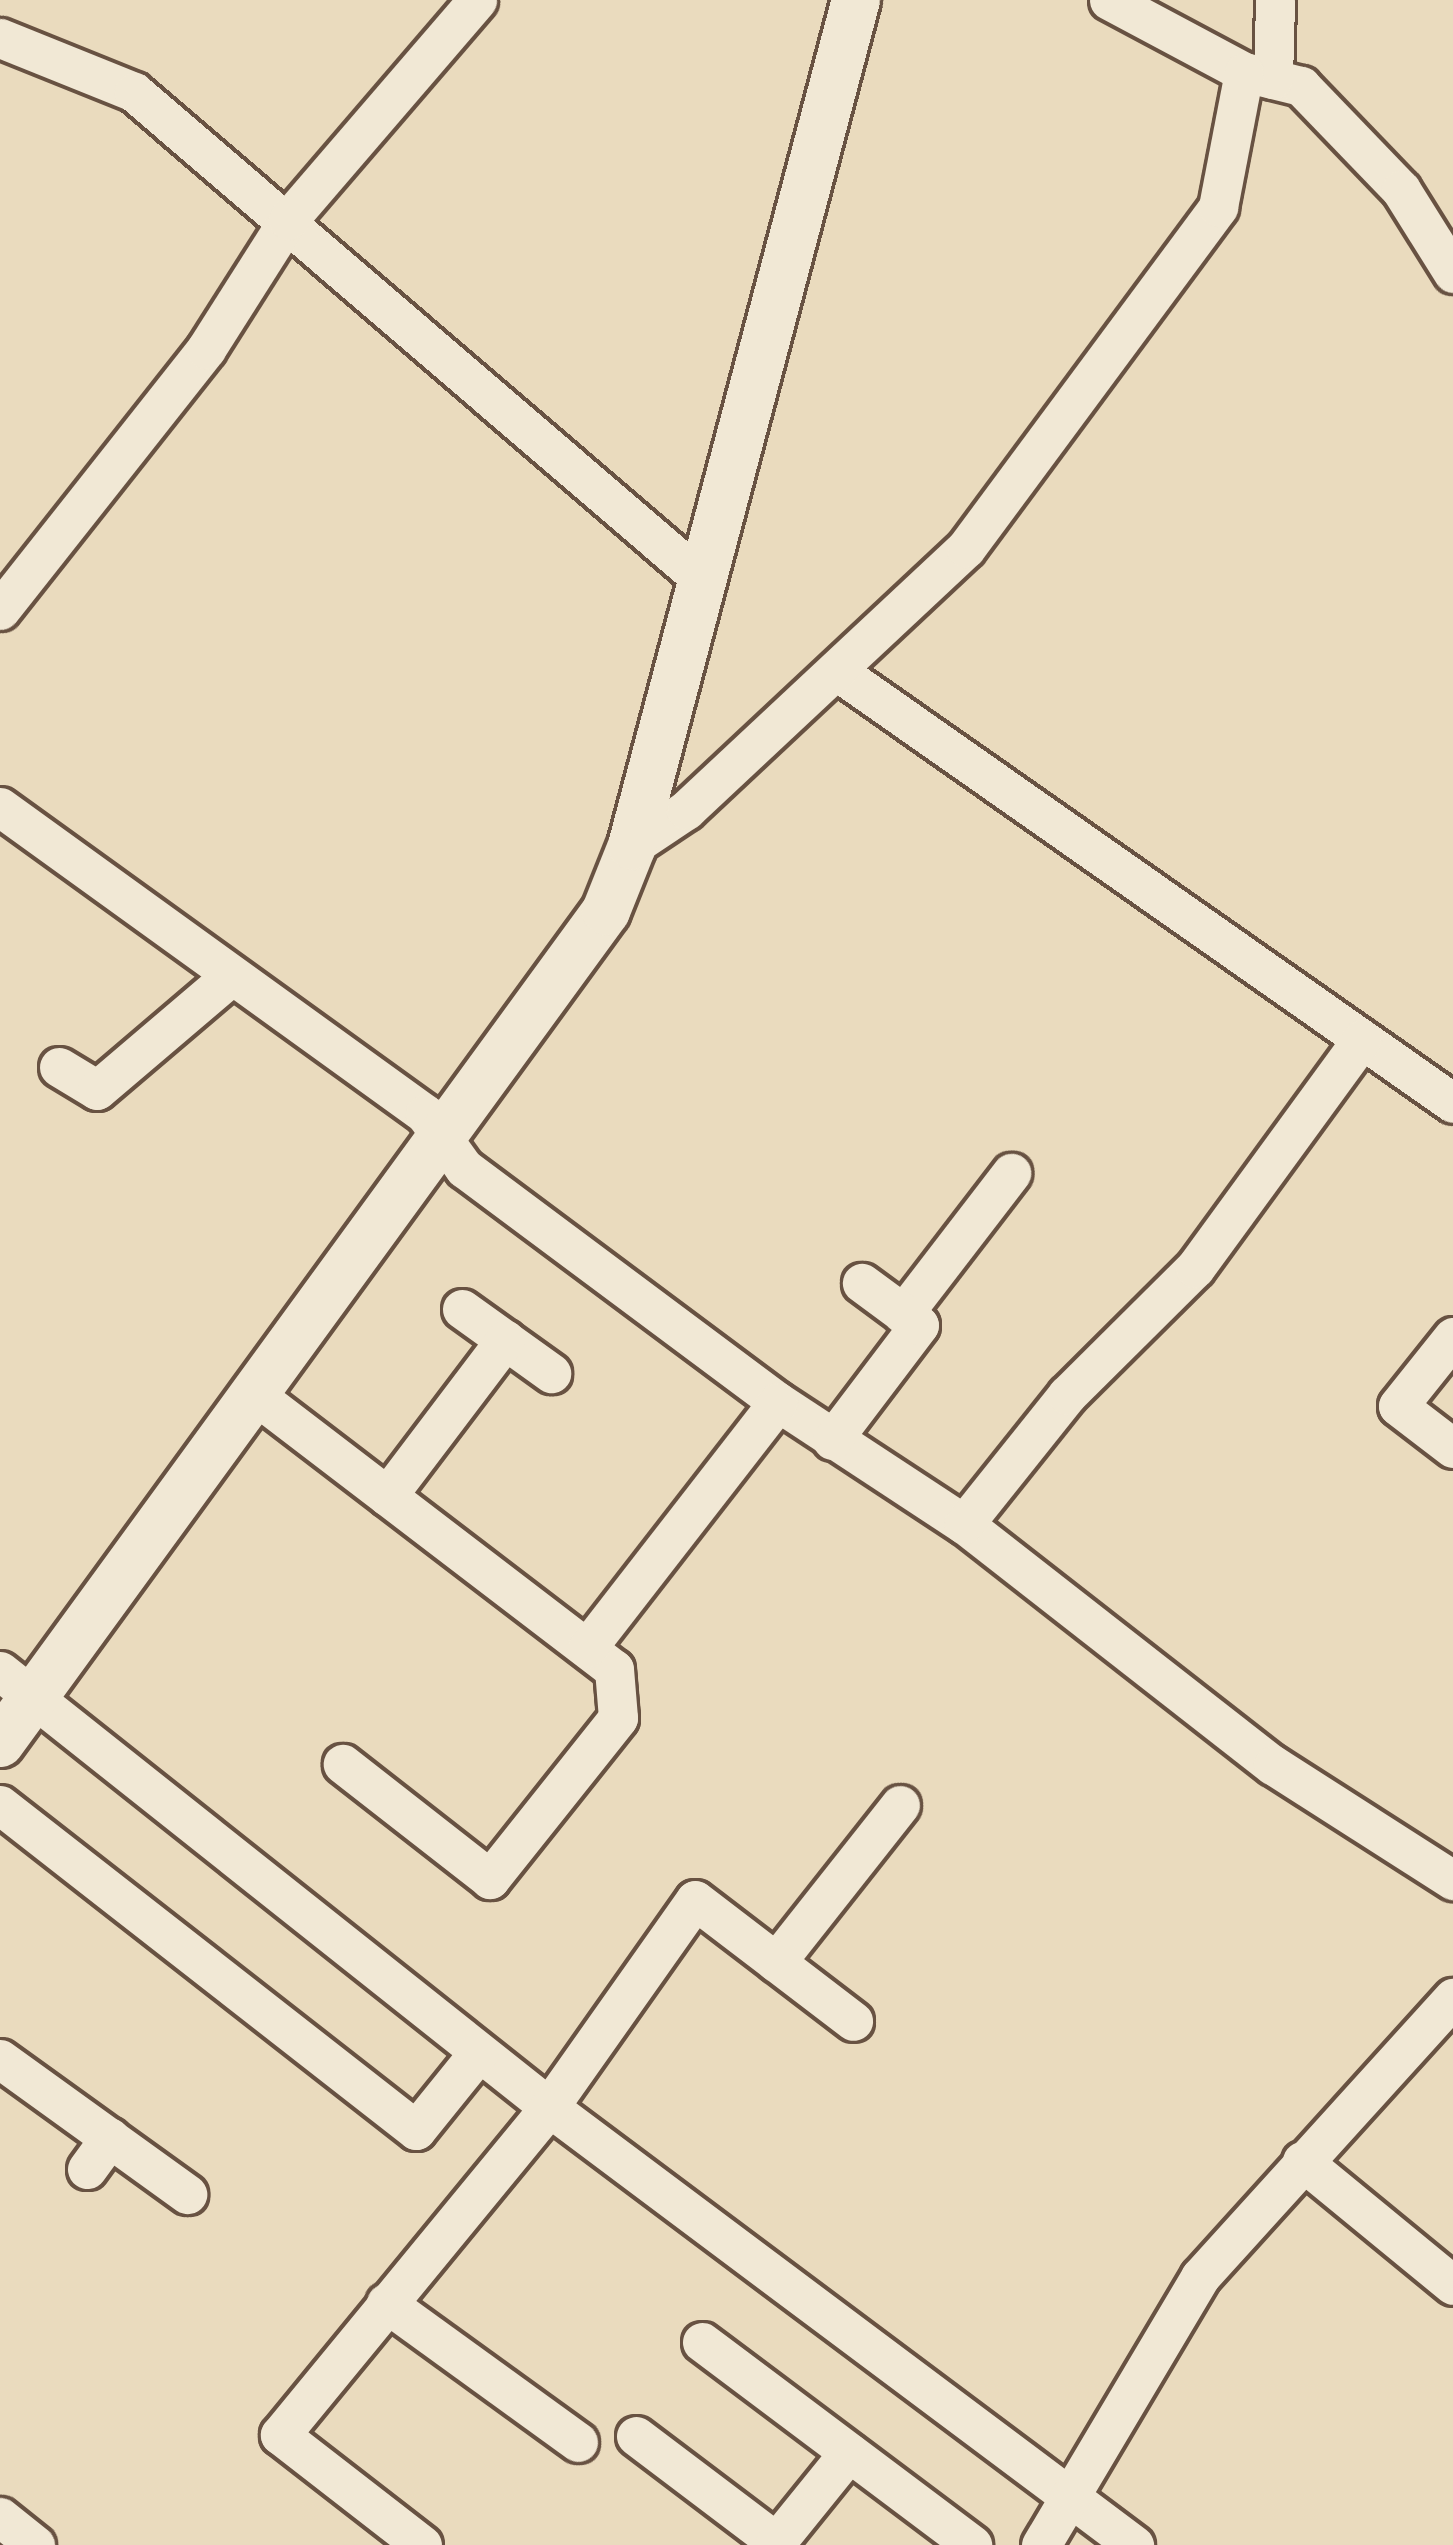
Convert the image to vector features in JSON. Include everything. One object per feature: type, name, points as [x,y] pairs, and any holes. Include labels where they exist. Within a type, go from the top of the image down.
[{"type":"street","points":[[0,610],[206,349],[287,220],[477,0]]},
{"type":"street","points":[[0,1743],[16,1684],[254,1394],[606,910],[632,846],[856,0]]},
{"type":"street","points":[[1109,0],[1258,75],[1301,86],[1401,190],[1453,273]]},
{"type":"street","points":[[632,846],[837,670],[966,548],[1156,301],[1218,207],[1258,75],[1274,0]]},
{"type":"street","points":[[0,38],[134,92],[704,581]]},
{"type":"street","points":[[837,670],[1453,1103]]},
{"type":"street","points":[[0,807],[444,1138],[464,1168],[778,1402],[964,1524],[1273,1765],[1453,1880]]},
{"type":"street","points":[[58,1066],[97,1090],[231,976]]},
{"type":"street","points":[[964,1524],[1067,1395],[1195,1268],[1362,1039]]},
{"type":"street","points":[[903,1314],[1011,1173]]},
{"type":"street","points":[[832,1440],[919,1325],[862,1283]]},
{"type":"street","points":[[462,1309],[551,1373]]},
{"type":"street","points":[[1453,1337],[1398,1406],[1453,1448]]},
{"type":"street","points":[[387,1496],[505,1340]]},
{"type":"street","points":[[254,1394],[614,1669],[618,1718],[490,1879],[343,1764]]},
{"type":"street","points":[[587,1648],[778,1402]]},
{"type":"street","points":[[16,1684],[549,2107],[1133,2545]]},
{"type":"street","points":[[0,1805],[416,2130],[478,2052]]},
{"type":"street","points":[[776,1962],[900,1805]]},
{"type":"street","points":[[422,2545],[280,2435],[549,2107],[695,1900],[853,2021]]},
{"type":"street","points":[[1041,2545],[1074,2501],[1200,2277],[1453,1998]]},
{"type":"street","points":[[0,2059],[98,2153],[188,2194]]},
{"type":"street","points":[[1302,2161],[1453,2285]]},
{"type":"street","points":[[386,2302],[578,2442]]},
{"type":"street","points":[[702,2342],[972,2545]]},
{"type":"street","points":[[636,2437],[775,2544],[849,2452]]},
{"type":"street","points":[[0,2517],[35,2545]]}]
